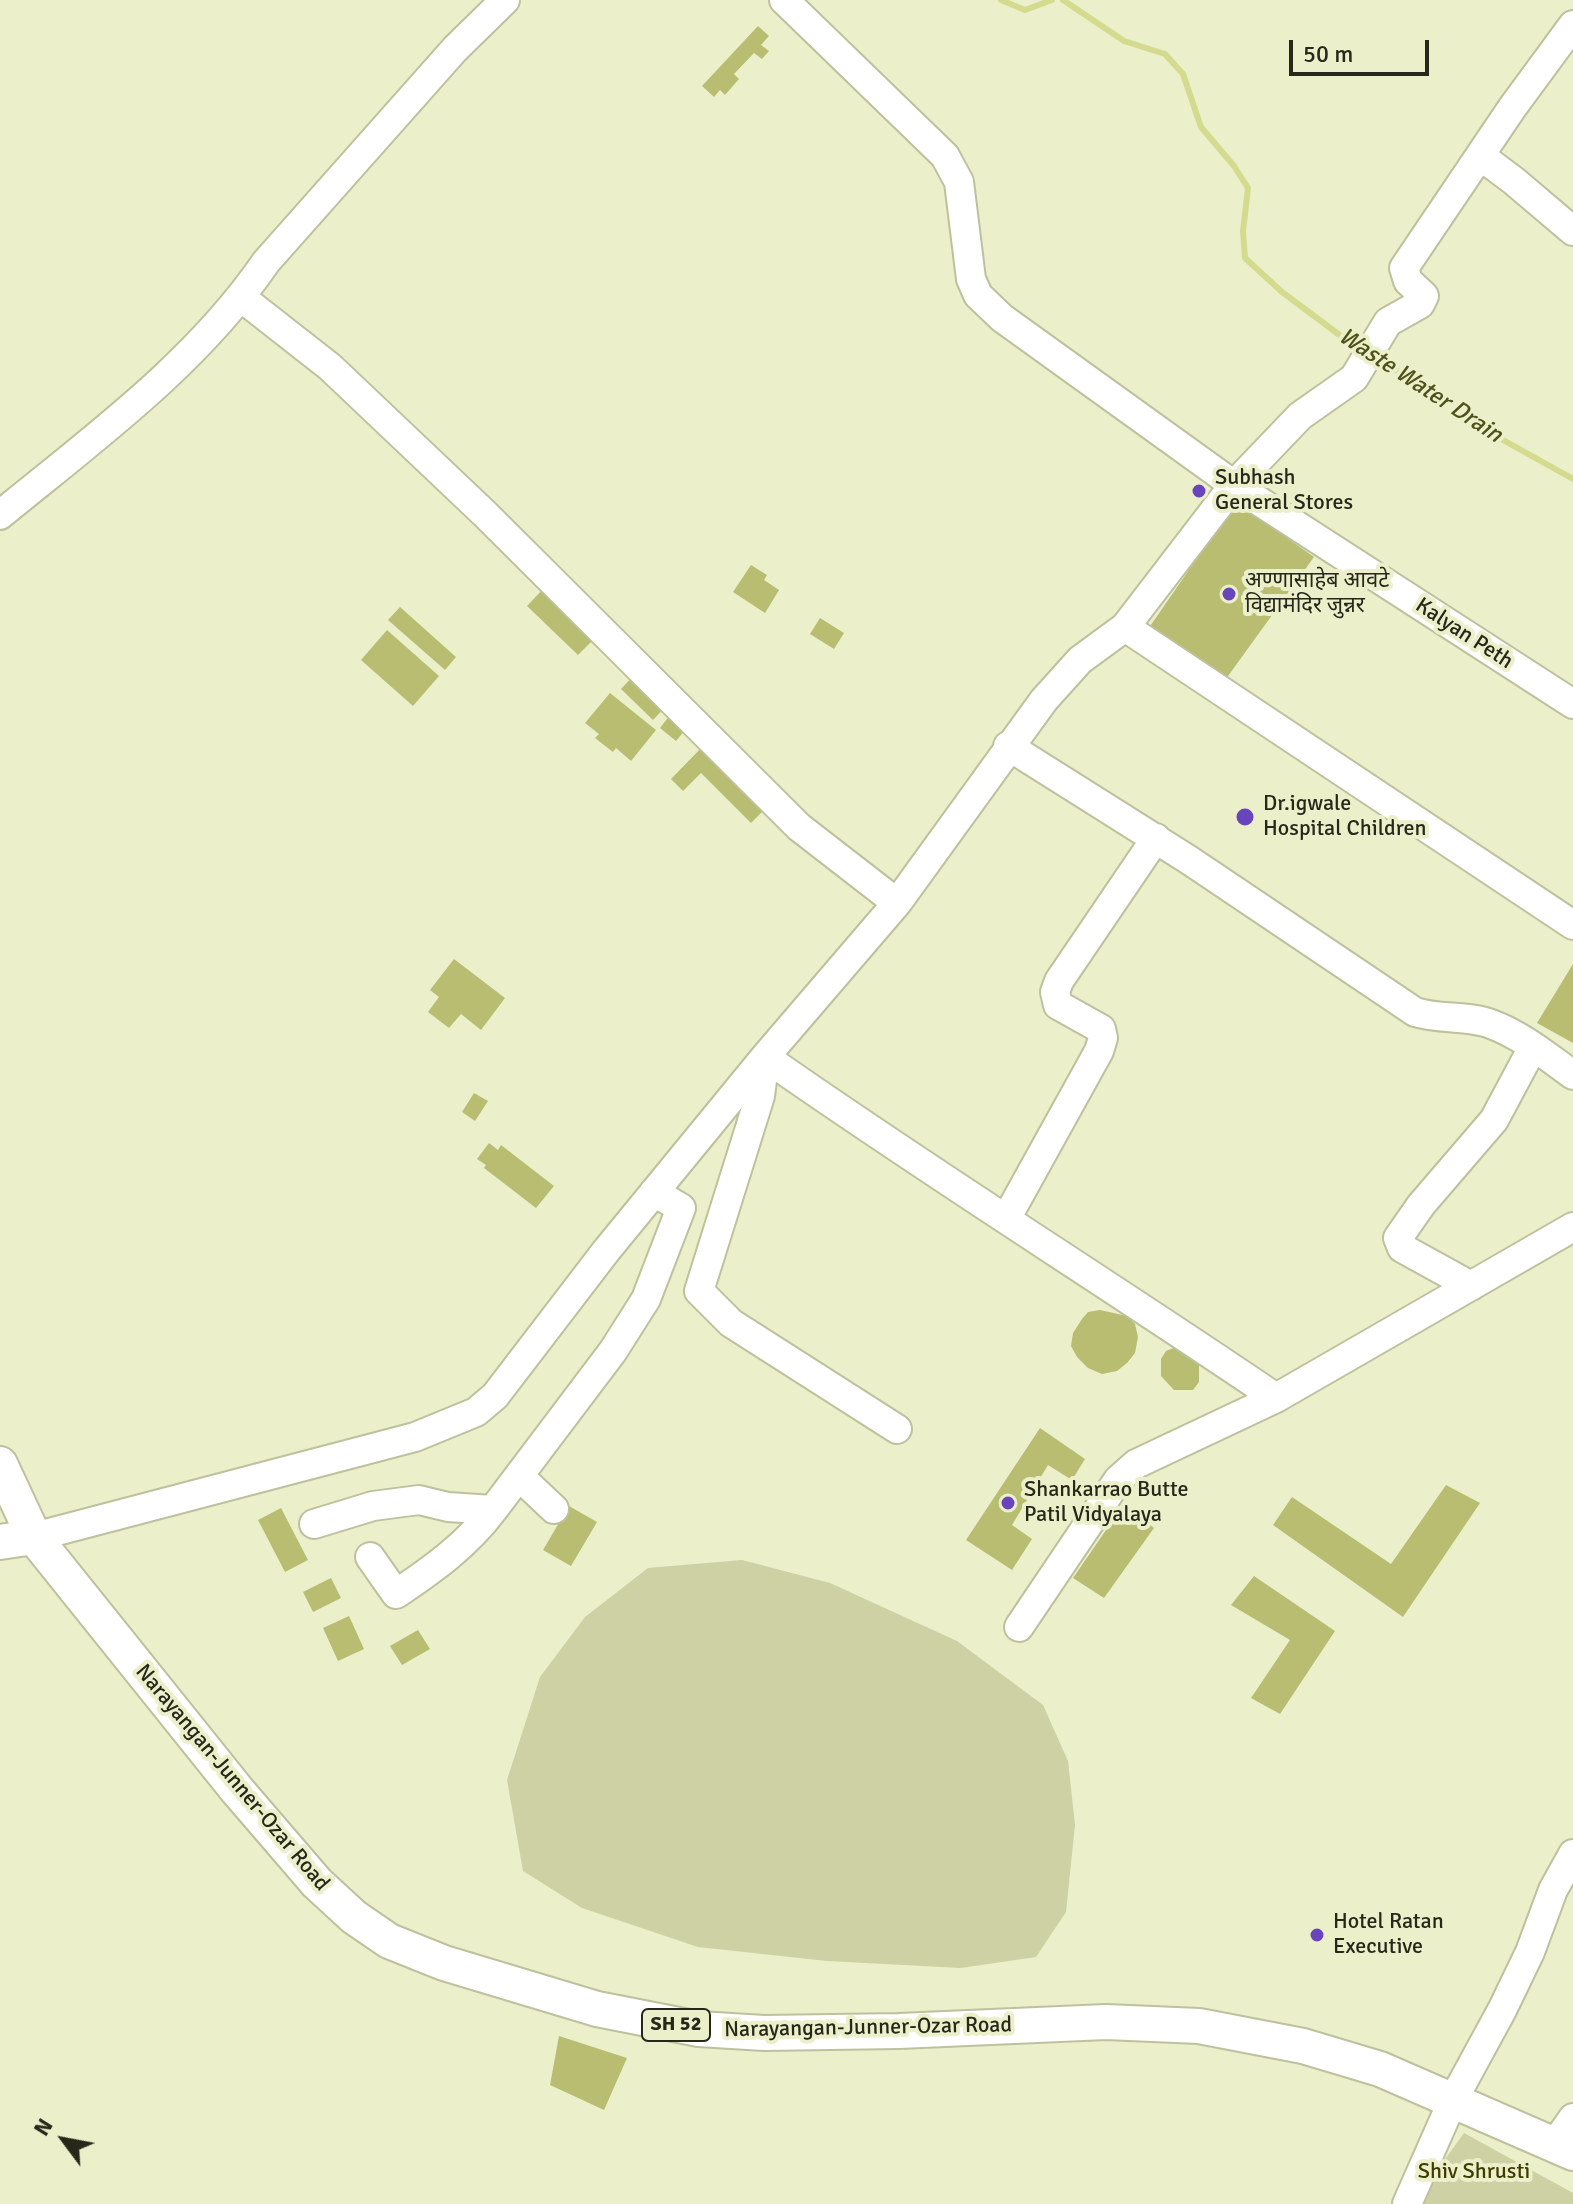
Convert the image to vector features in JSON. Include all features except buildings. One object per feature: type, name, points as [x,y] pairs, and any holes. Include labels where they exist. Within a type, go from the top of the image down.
[{"type":"main road","name":"Narayangan-Junner-Ozar Road","points":[[0,1464],[34,1537],[237,1790],[317,1883],[389,1941],[444,1963],[597,2009],[699,2029],[764,2033],[824,2032],[1106,2022],[1199,2026],[1303,2046],[1380,2069],[1453,2100],[1567,2139]]},
{"type":"main road","points":[[0,1542],[34,1537]]},
{"type":"street","points":[[0,515],[115,420],[201,342],[242,298],[277,250],[455,49],[505,0]]},
{"type":"street","name":"Kalyan Peth","points":[[784,0],[945,156],[959,182],[971,279],[978,295],[1002,318],[1234,485],[1573,704]]},
{"type":"street","points":[[34,1537],[415,1437],[476,1412],[495,1396],[654,1192],[897,903],[1044,700],[1080,660],[1125,627],[1234,485],[1300,416],[1354,378],[1388,322],[1420,304],[1424,296],[1408,281],[1404,268],[1482,157],[1512,108],[1573,25]]},
{"type":"street","points":[[1482,157],[1573,231]]},
{"type":"street","points":[[242,298],[330,367],[485,514],[799,827],[897,903]]},
{"type":"street","points":[[1125,627],[1573,925]]},
{"type":"street","points":[[1008,746],[1156,838],[1415,1012],[1490,1023],[1533,1047],[1573,1075]]},
{"type":"street","points":[[1006,1219],[1099,1051],[1103,1038],[1101,1029],[1058,1005],[1055,992],[1059,981],[1156,838]]},
{"type":"street","points":[[1471,1286],[1402,1248],[1398,1238],[1421,1205],[1494,1120],[1533,1047]]},
{"type":"street","points":[[765,1057],[885,1140],[1276,1398]]},
{"type":"street","points":[[765,1057],[760,1096],[699,1291],[731,1323],[897,1429]]},
{"type":"street","points":[[370,1557],[396,1594],[476,1533],[613,1351],[646,1299],[681,1208],[654,1192]]},
{"type":"street","points":[[1019,1627],[1118,1480],[1136,1464],[1276,1398],[1573,1227]]},
{"type":"street","points":[[519,1476],[554,1509]]},
{"type":"street","points":[[314,1524],[373,1506],[419,1500],[448,1507],[493,1510]]},
{"type":"street","points":[[1407,2204],[1453,2100],[1530,1952],[1553,1890],[1573,1854]]},
{"type":"green space","points":[[742,1560],[830,1583],[957,1641],[1043,1705],[1068,1761],[1075,1825],[1066,1912],[1036,1957],[961,1968],[827,1961],[698,1947],[582,1908],[523,1871],[507,1780],[540,1677],[585,1617],[648,1568]]},
{"type":"green space","name":"Shiv Shrusti","points":[[1464,2133],[1573,2193],[1573,2204],[1416,2204]]},
{"type":"waterway","name":"Waste Water Drain","points":[[1001,0],[1025,10],[1052,0]]},
{"type":"waterway","name":"Waste Water Drain","points":[[1063,0],[1124,41],[1165,54],[1183,74],[1201,127],[1248,188],[1243,231],[1245,258],[1282,292],[1361,351]]},
{"type":"waterway","name":"Waste Water Drain","points":[[1375,359],[1446,397],[1494,435],[1573,479]]},
{"type":"place","name":"Subhash General Stores","points":[[1199,491]]},
{"type":"place","name":"अण्णासाहेब आवटे विद्यामंदिर जुन्नर","points":[[1229,594]]},
{"type":"place","name":"Dr.igwale Hospital Children","points":[[1245,817]]},
{"type":"place","name":"Shankarrao Butte Patil Vidyalaya","points":[[1008,1503]]},
{"type":"place","name":"Hotel Ratan Executive","points":[[1317,1935]]}]
